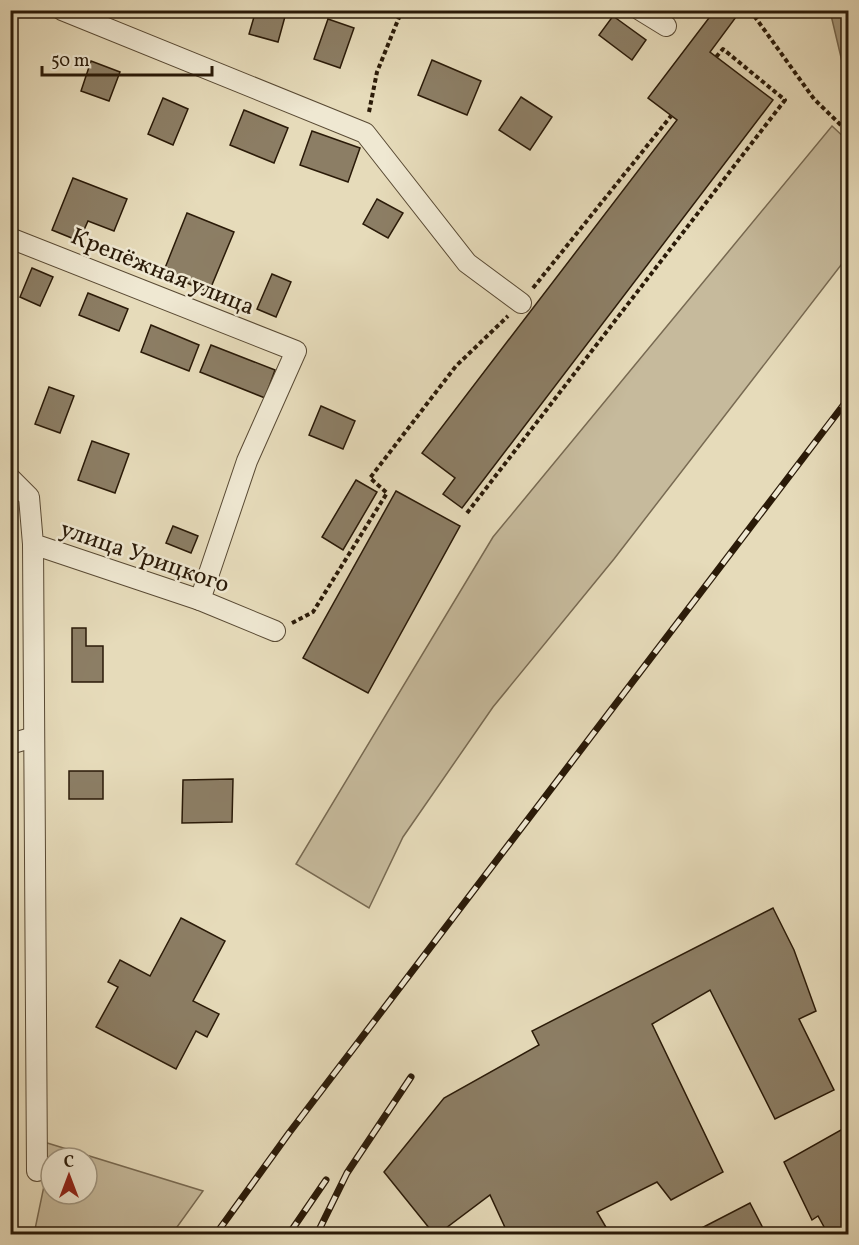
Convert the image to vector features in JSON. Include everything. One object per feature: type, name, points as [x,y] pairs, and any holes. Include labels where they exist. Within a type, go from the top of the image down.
[{"type":"street","points":[[62,10],[365,133],[467,263],[521,303]]},
{"type":"street","points":[[640,10],[666,26]]},
{"type":"street","name":"Крепёжная улица","points":[[10,238],[296,351],[247,461],[200,600]]},
{"type":"street","name":"улица Урицкого","points":[[10,478],[29,497],[33,544],[200,600],[276,631]]},
{"type":"street","points":[[33,544],[37,1171]]},
{"type":"street","points":[[10,744],[34,737]]},
{"type":"path","points":[[365,133],[377,72],[402,10]]},
{"type":"path","points":[[750,10],[814,99],[849,132]]},
{"type":"path","points":[[467,513],[785,100],[723,49],[716,57]]},
{"type":"path","points":[[276,631],[313,612],[387,493],[370,478],[456,366],[521,303],[671,116]]},
{"type":"shaded area","points":[[830,11],[848,11],[848,77],[844,70]]},
{"type":"shaded area","points":[[832,126],[848,141],[848,256],[614,559],[493,707],[403,837],[369,908],[296,864],[493,537]]},
{"type":"shaded area","points":[[44,1142],[57,1146],[44,1146]]},
{"type":"shaded area","points":[[99,1159],[203,1191],[172,1234],[34,1234],[40,1206],[99,1206]]},
{"type":"building","points":[[256,10],[286,13],[278,42],[249,34]]},
{"type":"building","points":[[715,10],[735,10],[739,13],[710,52],[773,100],[462,508],[443,494],[455,478],[422,453],[677,120],[648,98]]},
{"type":"building","points":[[613,16],[646,40],[632,60],[599,35]]},
{"type":"building","points":[[328,19],[354,28],[340,68],[314,59]]},
{"type":"building","points":[[432,60],[481,81],[467,115],[418,95]]},
{"type":"building","points":[[91,61],[120,72],[109,101],[81,91]]},
{"type":"building","points":[[521,97],[552,117],[530,150],[499,130]]},
{"type":"building","points":[[163,98],[188,109],[173,145],[148,134]]},
{"type":"building","points":[[244,110],[288,128],[274,163],[230,145]]},
{"type":"building","points":[[312,131],[360,148],[348,182],[300,165]]},
{"type":"building","points":[[73,178],[127,199],[114,231],[88,221],[79,241],[52,230]]},
{"type":"building","points":[[377,199],[403,213],[388,238],[363,224]]},
{"type":"building","points":[[187,213],[234,232],[209,292],[163,273]]},
{"type":"building","points":[[32,268],[53,277],[40,306],[20,297]]},
{"type":"building","points":[[272,274],[291,282],[276,317],[257,309]]},
{"type":"building","points":[[88,293],[128,309],[119,331],[79,315]]},
{"type":"building","points":[[151,325],[199,345],[189,371],[141,352]]},
{"type":"building","points":[[211,345],[275,370],[265,398],[200,372]]},
{"type":"building","points":[[49,387],[74,396],[60,433],[35,424]]},
{"type":"building","points":[[321,406],[355,421],[343,449],[309,435]]},
{"type":"building","points":[[92,441],[129,454],[115,493],[78,480]]},
{"type":"building","points":[[356,480],[377,492],[343,550],[322,537]]},
{"type":"building","points":[[396,491],[460,526],[368,693],[303,658]]},
{"type":"building","points":[[173,526],[198,536],[191,553],[166,543]]},
{"type":"building","points":[[72,628],[86,628],[86,646],[103,646],[103,682],[72,682]]},
{"type":"building","points":[[69,771],[103,771],[103,799],[69,799]]},
{"type":"building","points":[[233,779],[232,822],[182,823],[183,780]]},
{"type":"building","points":[[773,908],[794,950],[816,1011],[799,1019],[834,1090],[775,1119],[710,990],[652,1024],[723,1172],[671,1200],[657,1182],[597,1212],[610,1234],[508,1234],[490,1195],[438,1234],[434,1234],[384,1172],[444,1098],[539,1045],[532,1031]]},
{"type":"building","points":[[181,918],[225,941],[193,1001],[219,1014],[207,1037],[196,1031],[176,1069],[96,1027],[118,987],[108,982],[120,960],[150,976]]},
{"type":"building","points":[[848,1126],[848,1234],[828,1234],[818,1216],[812,1220],[784,1162]]},
{"type":"building","points":[[750,1203],[766,1234],[690,1234]]},
{"type":"railway","points":[[216,1234],[289,1133],[848,399]]},
{"type":"railway","points":[[317,1234],[347,1173],[411,1077]]},
{"type":"railway","points":[[289,1234],[326,1180]]}]
